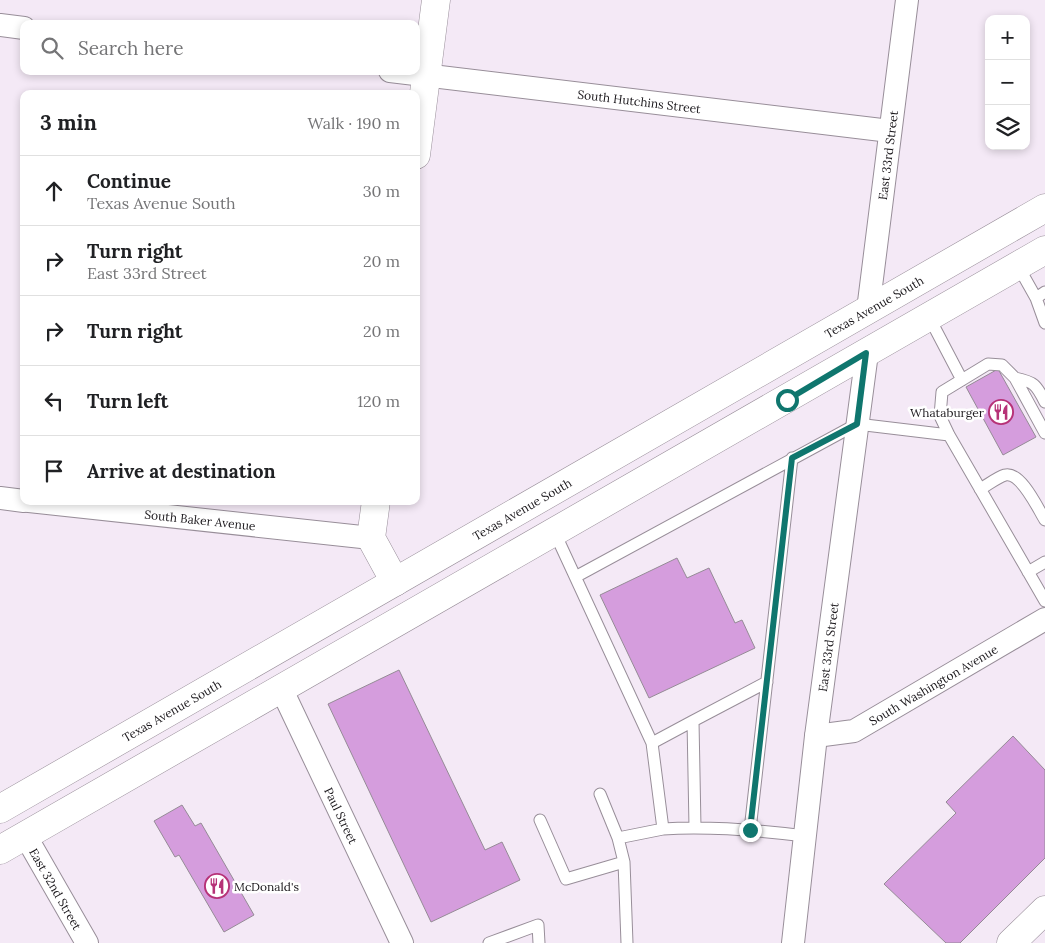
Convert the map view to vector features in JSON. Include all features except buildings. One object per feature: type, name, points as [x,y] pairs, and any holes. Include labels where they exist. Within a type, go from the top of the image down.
[{"type":"main road","points":[[420,124],[436,0]]},
{"type":"main road","name":"Texas Avenue South","points":[[0,809],[1045,208]]},
{"type":"main road","points":[[866,353],[868,332],[1044,229],[1045,226]]},
{"type":"main road","points":[[0,850],[554,531],[787,400],[1045,250]]},
{"type":"main road","points":[[151,764],[172,731],[368,618],[382,603],[394,582],[372,538],[376,505]]},
{"type":"main road","points":[[1011,943],[1045,910]]},
{"type":"street","name":"East 33rd Street","points":[[868,310],[907,0]]},
{"type":"street","points":[[0,25],[20,28]]},
{"type":"street","name":"South Hutchins Street","points":[[419,75],[890,131]]},
{"type":"street","name":"East 33rd Street","points":[[793,943],[816,736],[866,353]]},
{"type":"street","points":[[0,498],[20,500]]},
{"type":"street","name":"South Baker Avenue","points":[[67,505],[372,538]]},
{"type":"street","name":"South Washington Avenue","points":[[816,736],[854,731],[1045,619]]},
{"type":"street","name":"Paul Street","points":[[281,688],[402,943]]},
{"type":"street","name":"East 32nd Street","points":[[25,835],[87,943]]},
{"type":"lane","points":[[1018,266],[1041,295],[1045,323]]},
{"type":"lane","points":[[929,317],[962,380]]},
{"type":"lane","points":[[1045,434],[1014,378],[1002,365],[988,364],[942,392],[940,416],[1045,601]]},
{"type":"lane","points":[[1014,378],[1032,382],[1038,387],[1045,402]]},
{"type":"lane","points":[[577,576],[857,424],[949,434]]},
{"type":"lane","points":[[750,830],[792,458]]},
{"type":"lane","points":[[980,489],[1004,476],[1011,475],[1020,480],[1045,520]]},
{"type":"lane","points":[[554,531],[577,576],[652,743],[663,829]]},
{"type":"lane","points":[[1028,572],[1045,562]]},
{"type":"lane","points":[[652,743],[767,682]]},
{"type":"lane","points":[[693,721],[695,827]]},
{"type":"lane","points":[[600,794],[618,838],[624,862],[627,943]]},
{"type":"lane","points":[[540,820],[566,879],[624,862]]},
{"type":"lane","points":[[618,838],[663,829],[695,827],[805,836]]},
{"type":"lane","points":[[489,943],[538,925],[539,943]]},
{"type":"place","name":"Whataburger","points":[[1001,412]]},
{"type":"place","name":"McDonald's","points":[[217,886]]},
{"type":"route","points":[[750,830],[792,458],[857,424],[866,353],[787,400]]}]
